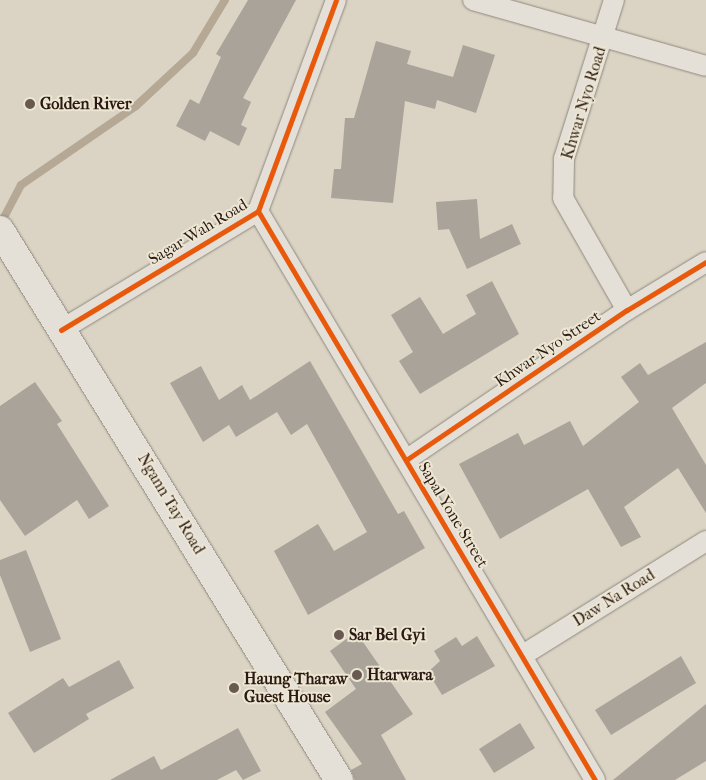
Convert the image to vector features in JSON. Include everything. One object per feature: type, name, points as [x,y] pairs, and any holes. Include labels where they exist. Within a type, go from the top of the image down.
[{"type":"main road","name":"Ngann Tay Road","points":[[0,230],[339,780]]},
{"type":"street","name":"Sagar Wah Road","points":[[61,330],[258,211],[336,0]]},
{"type":"street","points":[[473,0],[706,66]]},
{"type":"street","name":"Khwar Nyo Road","points":[[614,0],[604,37],[564,159],[563,198],[627,310]]},
{"type":"street","name":"Sapal Yone Street","points":[[258,211],[523,655],[595,780]]},
{"type":"street","name":"Khwar Nyo Street","points":[[406,460],[627,310],[706,262]]},
{"type":"street","name":"Daw Na Road","points":[[523,655],[706,541]]},
{"type":"building","points":[[248,0],[296,0],[243,98],[251,102],[241,125],[247,128],[239,146],[210,131],[205,141],[176,126],[190,99],[199,104],[221,57],[216,54]]},
{"type":"building","points":[[376,41],[411,51],[407,64],[453,77],[463,45],[495,55],[476,113],[437,100],[435,109],[405,101],[393,203],[331,198],[334,169],[341,169],[345,118],[354,118]]},
{"type":"building","points":[[477,199],[480,239],[512,224],[521,244],[467,269],[449,229],[438,230],[436,202]]},
{"type":"building","points":[[492,281],[519,334],[420,394],[399,361],[413,352],[391,315],[420,297],[443,334],[476,314],[466,295]]},
{"type":"building","points":[[706,342],[706,383],[672,408],[706,465],[706,513],[678,468],[624,507],[641,537],[621,547],[588,489],[500,539],[459,464],[518,433],[524,445],[570,421],[583,446],[639,402],[621,377],[640,363],[648,375]]},
{"type":"building","points":[[310,361],[398,514],[404,511],[425,548],[308,615],[274,551],[318,524],[334,551],[367,532],[307,424],[291,435],[277,412],[236,437],[229,425],[203,442],[170,383],[201,366],[219,400],[242,385],[250,400]]},
{"type":"building","points":[[35,382],[62,421],[57,424],[109,506],[89,519],[77,500],[25,536],[0,500],[0,406]]},
{"type":"building","points":[[26,550],[61,639],[30,652],[0,575],[0,560]]},
{"type":"building","points":[[356,632],[413,714],[381,735],[406,780],[355,780],[351,770],[362,764],[325,712],[356,689],[330,651]]},
{"type":"building","points":[[477,636],[495,666],[442,695],[428,672],[440,661],[434,651],[456,637],[462,646]]},
{"type":"building","points":[[681,656],[696,683],[611,735],[595,710]]},
{"type":"building","points":[[119,660],[134,688],[86,714],[89,719],[34,753],[8,713],[63,678],[69,687]]},
{"type":"building","points":[[706,704],[706,761],[675,780],[613,780]]},
{"type":"building","points":[[520,723],[535,748],[494,773],[479,749]]},
{"type":"building","points":[[238,728],[261,771],[243,780],[236,770],[217,780],[110,780],[154,756],[161,770]]},
{"type":"waterway","points":[[0,225],[21,185],[136,106],[193,53],[225,0]]},
{"type":"cycle path","points":[[61,330],[258,211],[336,0]]},
{"type":"cycle path","points":[[258,211],[595,780]]},
{"type":"cycle path","points":[[406,460],[627,310],[706,262]]},
{"type":"place","name":"Golden River","points":[[30,104]]},
{"type":"place","name":"Sar Bel Gyi","points":[[339,635]]},
{"type":"place","name":"Htarwara","points":[[357,675]]},
{"type":"place","name":"Haung Tharaw Guest House","points":[[234,688]]}]
